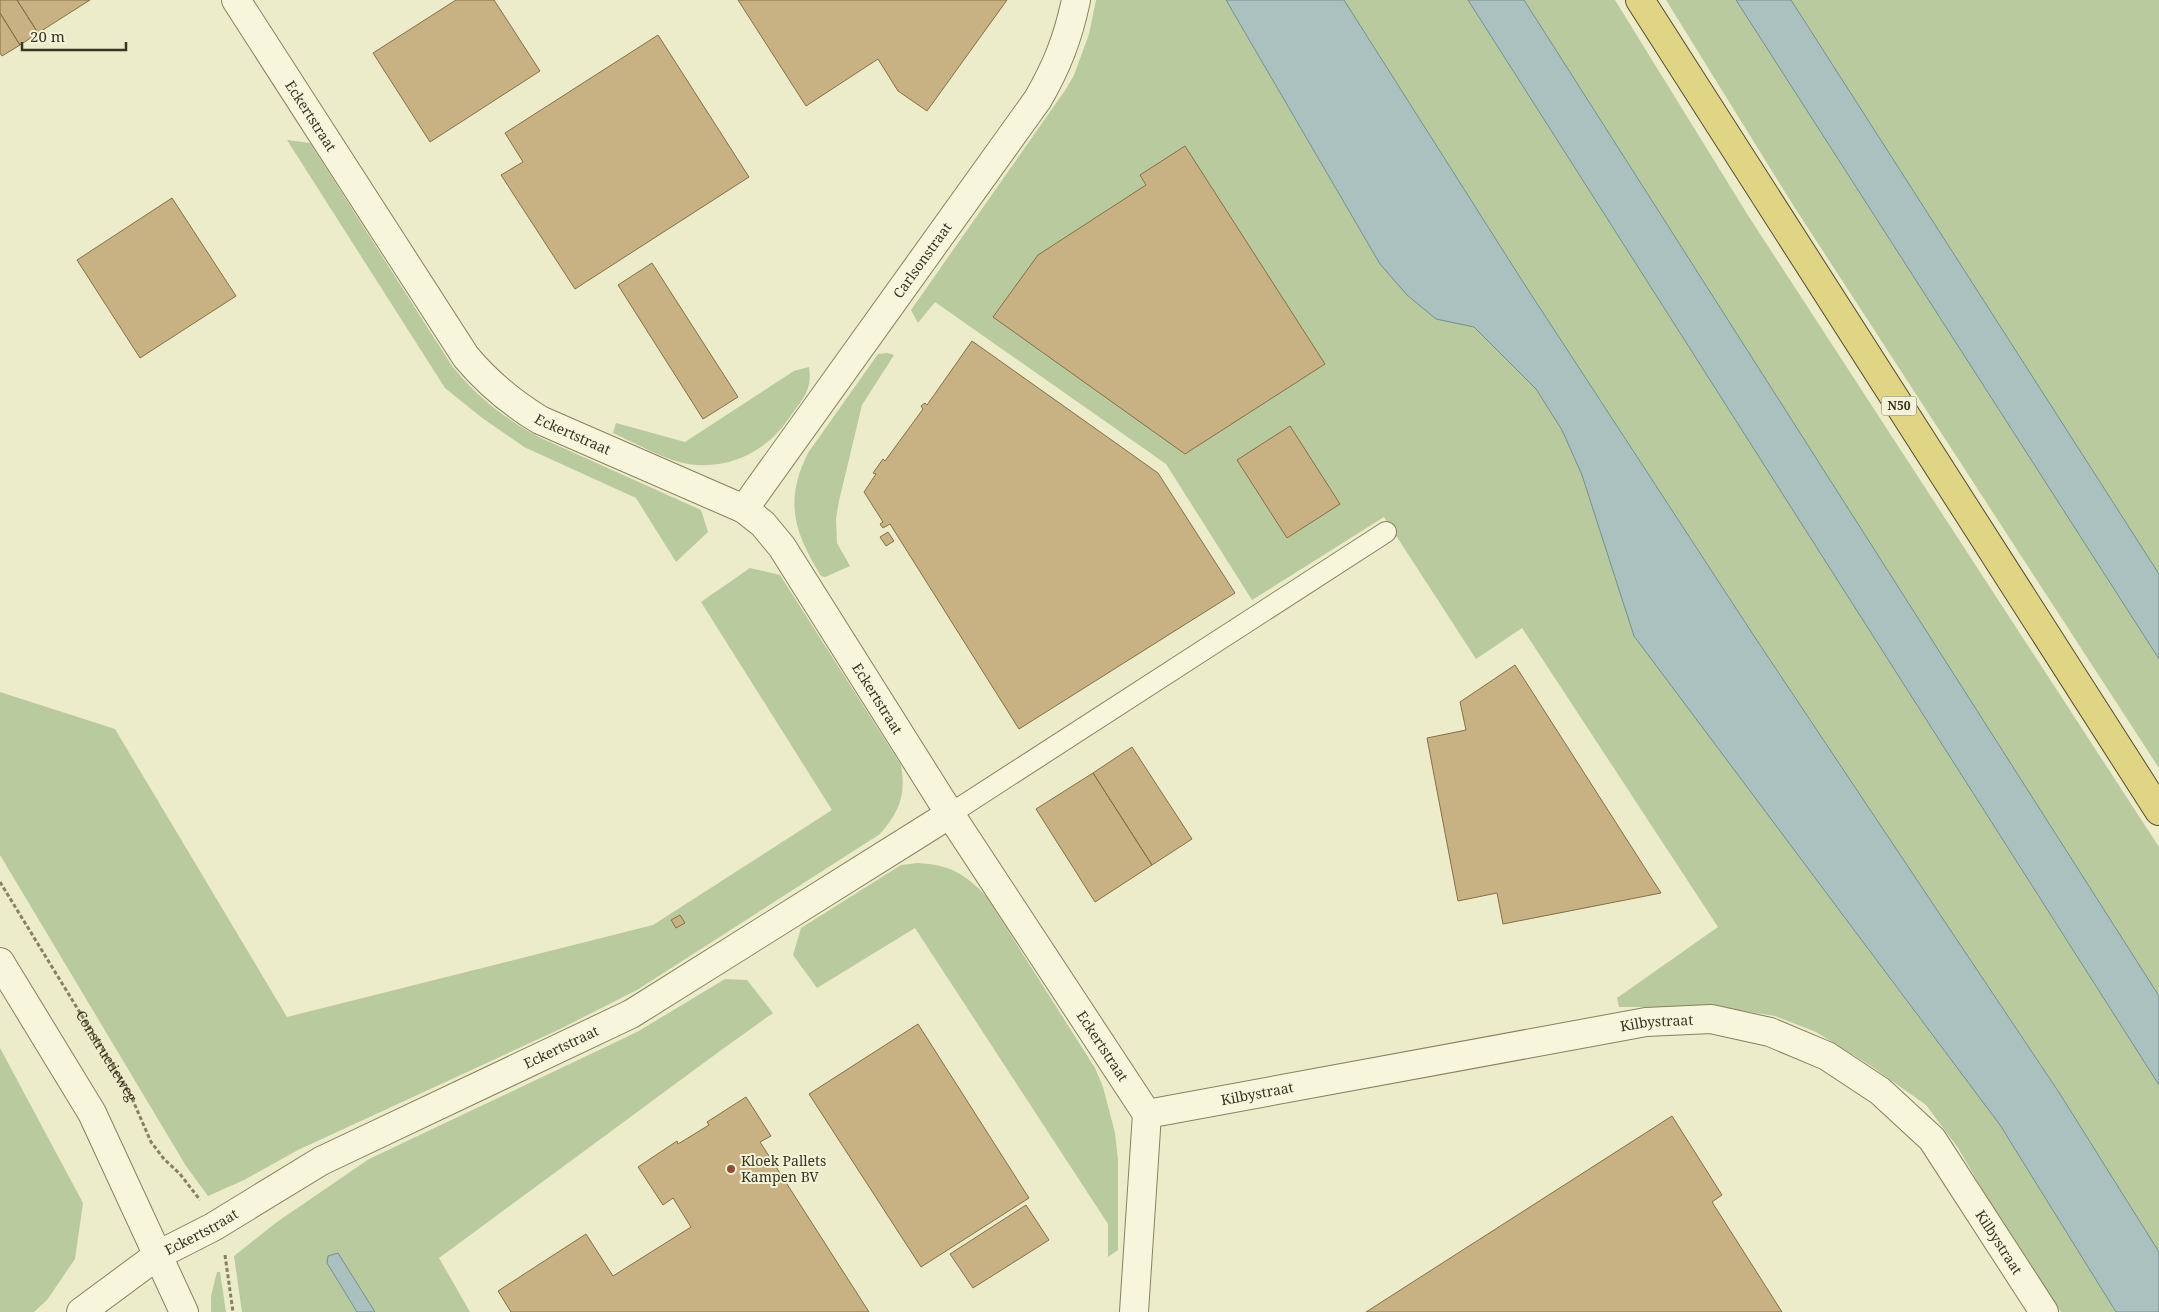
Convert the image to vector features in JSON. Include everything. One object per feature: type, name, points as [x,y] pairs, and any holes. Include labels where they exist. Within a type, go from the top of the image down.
[{"type":"highway","name":"N50","points":[[1640,0],[2159,811]]},
{"type":"street","name":"Eckertstraat","points":[[236,0],[466,358],[479,373],[515,405],[540,420],[744,509],[763,524],[782,547],[950,814],[1147,1114]]},
{"type":"street","name":"Carlsonstraat","points":[[744,509],[1038,99],[1055,70],[1068,34],[1076,0]]},
{"type":"street","name":"Eckertstraat","points":[[81,1312],[158,1255],[213,1227],[322,1161],[631,1014],[950,814]]},
{"type":"street","points":[[0,962],[92,1113],[184,1312]]},
{"type":"street","name":"Kilbystraat","points":[[1147,1114],[1646,1022],[1711,1019],[1770,1032],[1827,1056],[1880,1091],[1932,1139],[2044,1312]]},
{"type":"street","points":[[1134,1312],[1147,1114]]},
{"type":"lane","points":[[950,814],[1386,532]]},
{"type":"path","name":"Constructieweg","points":[[0,882],[131,1096],[151,1142],[197,1194],[227,1259],[233,1312]]},
{"type":"green space","points":[[1096,0],[1226,0],[1380,264],[1436,319],[1474,327],[1536,389],[1562,430],[1582,475],[1634,636],[2000,1125],[2116,1312],[2061,1312],[1988,1199],[1958,1148],[1926,1105],[1871,1066],[1816,1032],[1775,1016],[1719,1007],[1619,1007],[1617,998],[1718,927],[1522,628],[1476,659],[1384,517],[1252,600],[1166,464],[935,302],[918,323],[911,310],[1074,75],[1089,34]]},
{"type":"green space","points":[[1344,0],[1468,0],[2159,1085],[2159,1252],[2060,1094],[1756,639],[1523,282]]},
{"type":"green space","points":[[1524,0],[1615,0],[1749,217],[2159,847],[2159,996]]},
{"type":"green space","points":[[1666,0],[1736,0],[2159,659],[2159,768],[1793,205]]},
{"type":"green space","points":[[1791,0],[2159,0],[2159,574]]},
{"type":"green space","points":[[287,140],[310,143],[452,366],[471,388],[515,423],[541,438],[701,510],[708,532],[676,562],[636,498],[524,447],[481,417],[445,388]]},
{"type":"green space","points":[[887,353],[894,355],[862,405],[839,501],[836,519],[837,543],[850,566],[825,577],[821,576],[804,545],[795,516],[796,486],[808,453],[878,354]]},
{"type":"green space","points":[[809,367],[808,388],[798,406],[780,430],[756,450],[729,462],[714,465],[683,463],[656,454],[613,433],[616,423],[685,442],[794,371]]},
{"type":"green space","points":[[750,568],[780,575],[901,765],[902,794],[897,810],[887,826],[880,834],[637,990],[558,1030],[298,1150],[244,1180],[208,1196],[186,1166],[0,855],[0,692],[115,729],[287,1017],[653,925],[832,810],[701,602]]},
{"type":"green space","points":[[918,863],[948,868],[971,881],[986,896],[1095,1068],[1103,1087],[1115,1133],[1118,1160],[1118,1250],[1108,1257],[1108,1224],[915,928],[817,988],[793,955],[801,928],[901,865]]},
{"type":"green space","points":[[725,979],[747,980],[773,1013],[439,1258],[470,1312],[375,1312],[338,1253],[327,1263],[357,1312],[242,1312],[234,1256],[277,1222],[369,1159],[637,1032]]},
{"type":"green space","points":[[0,1048],[83,1203],[75,1259],[47,1300],[34,1312],[0,1312]]},
{"type":"green space","points":[[217,1272],[220,1272],[226,1312],[211,1312],[211,1296]]},
{"type":"water","points":[[1226,0],[1344,0],[1523,282],[1756,639],[2060,1094],[2159,1252],[2159,1312],[2116,1312],[2000,1125],[1634,636],[1582,475],[1562,430],[1536,389],[1474,327],[1436,319],[1407,295],[1380,264]]},
{"type":"water","points":[[1468,0],[1524,0],[2159,996],[2159,1085]]},
{"type":"water","points":[[1736,0],[1791,0],[2159,574],[2159,659]]},
{"type":"water","points":[[338,1253],[375,1312],[357,1312],[327,1263],[328,1256]]},
{"type":"building","points":[[0,0],[17,0],[38,33],[20,45],[0,13]]},
{"type":"building","points":[[17,0],[90,0],[38,33]]},
{"type":"building","points":[[456,0],[494,0],[540,71],[430,142],[373,53]]},
{"type":"building","points":[[738,0],[1007,0],[927,111],[898,91],[878,59],[806,106]]},
{"type":"building","points":[[0,13],[20,45],[2,56],[0,53]]},
{"type":"building","points":[[658,35],[749,177],[575,289],[501,175],[523,162],[505,133]]},
{"type":"building","points":[[1185,146],[1325,364],[1185,454],[993,317],[1038,255],[1146,185],[1140,175]]},
{"type":"building","points":[[172,198],[236,296],[140,358],[77,260]]},
{"type":"building","points":[[652,263],[738,397],[703,419],[618,285]]},
{"type":"building","points":[[972,341],[1158,473],[1235,593],[1019,729],[890,524],[883,528],[880,524],[883,522],[864,492],[876,474],[873,473],[883,459],[885,461],[923,409],[921,406],[925,403],[927,405]]},
{"type":"building","points":[[1290,426],[1340,504],[1287,538],[1237,460]]},
{"type":"building","points":[[888,532],[894,541],[886,546],[880,537]]},
{"type":"building","points":[[1515,665],[1661,893],[1503,924],[1497,893],[1458,901],[1427,738],[1466,730],[1460,702]]},
{"type":"building","points":[[1132,747],[1192,839],[1152,865],[1093,773]]},
{"type":"building","points":[[1093,773],[1152,865],[1095,902],[1036,809]]},
{"type":"building","points":[[680,915],[685,923],[676,928],[671,920]]},
{"type":"building","points":[[918,1024],[1029,1198],[921,1267],[809,1094]]},
{"type":"building","points":[[746,1097],[771,1136],[760,1142],[869,1312],[511,1312],[498,1291],[586,1234],[613,1276],[691,1227],[673,1198],[663,1205],[638,1167],[677,1141],[678,1144],[709,1125],[707,1122]]},
{"type":"building","points":[[1672,1116],[1722,1195],[1712,1202],[1782,1312],[1366,1312]]},
{"type":"building","points":[[1026,1205],[1049,1240],[973,1288],[950,1254]]},
{"type":"place","name":"Kloek Pallets Kampen BV","points":[[731,1169]]}]
